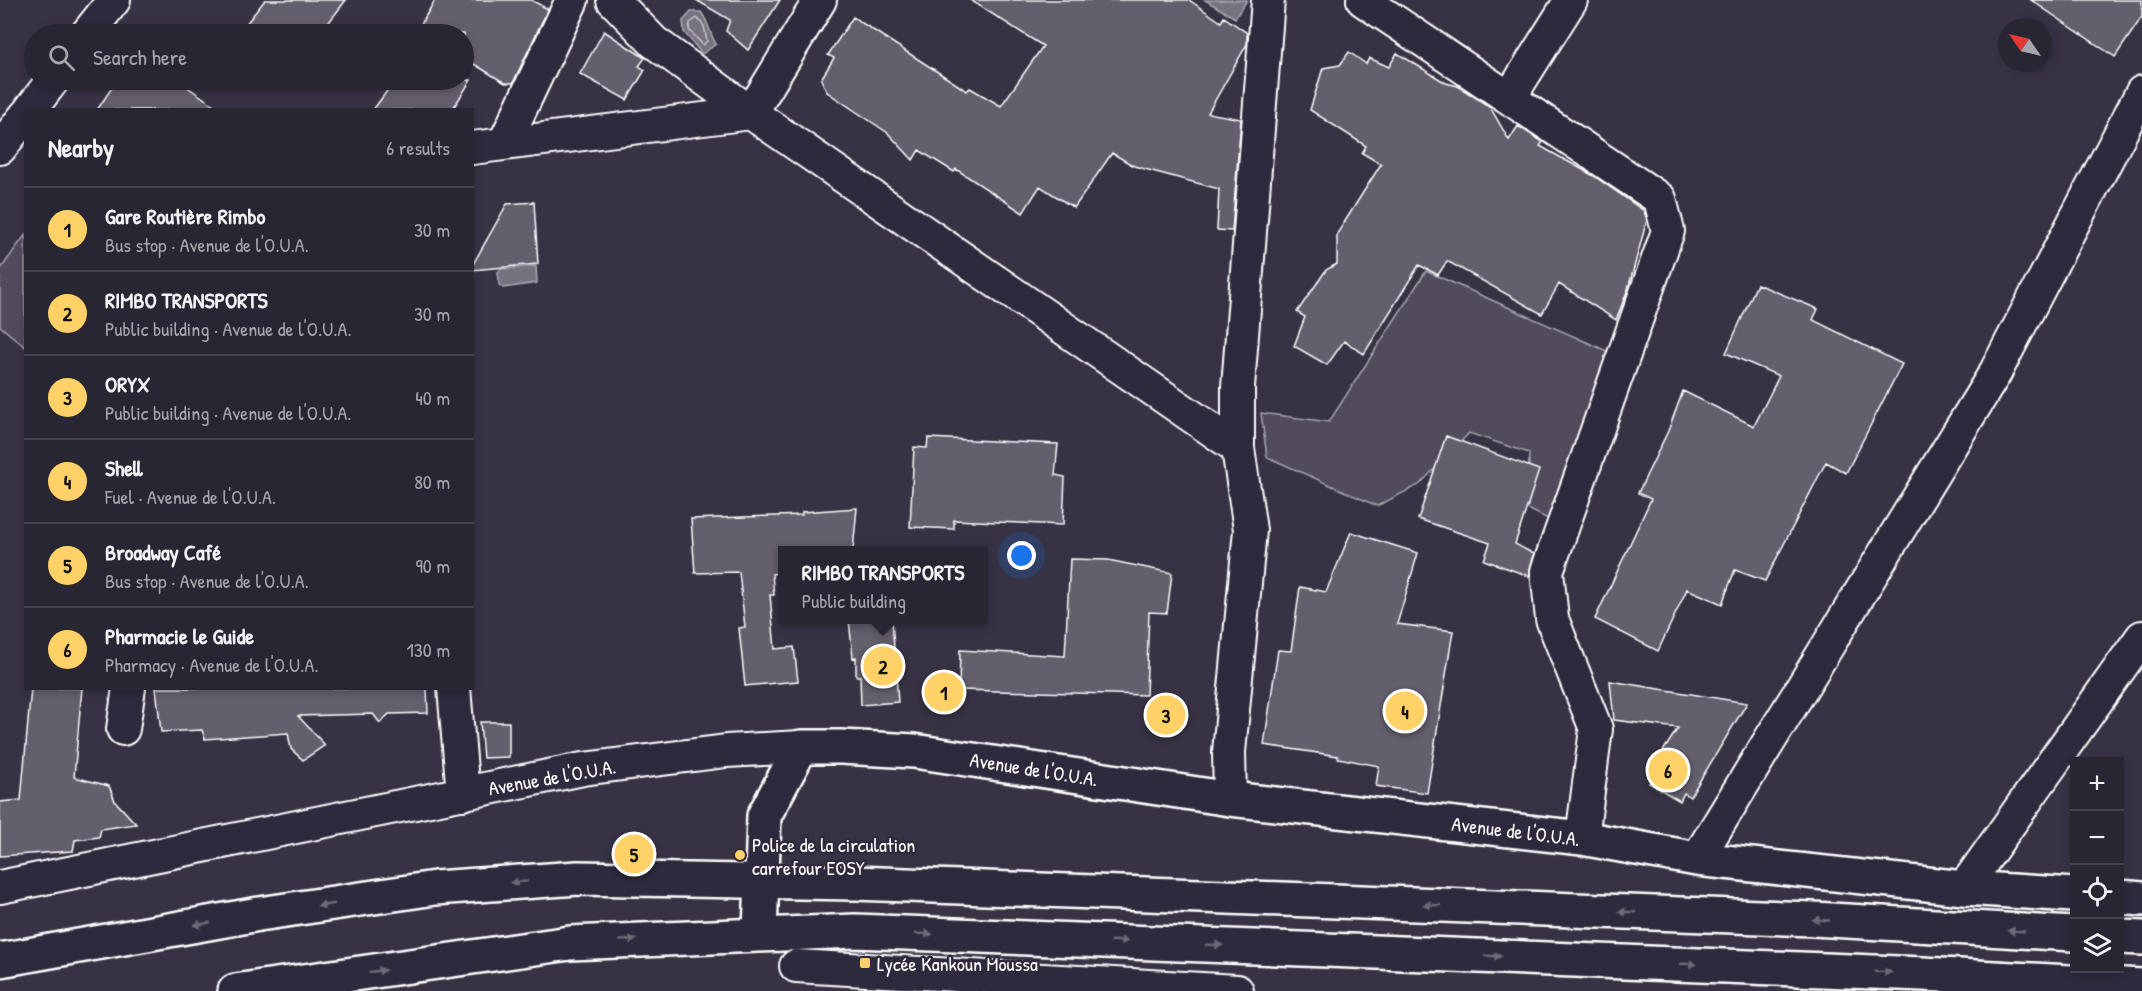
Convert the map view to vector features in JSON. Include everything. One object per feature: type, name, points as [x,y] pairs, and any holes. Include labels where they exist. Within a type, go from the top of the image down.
[{"type":"main road","name":"Avenue de l'O.U.A.","points":[[801,747],[914,751],[1230,799],[1582,838],[1697,859],[1964,888],[2070,895]]},
{"type":"main road","points":[[760,934],[764,816],[801,747]]},
{"type":"main road","points":[[0,960],[259,914],[435,888],[578,878],[855,883],[1777,918],[2070,934]]},
{"type":"main road","points":[[2124,897],[2142,899]]},
{"type":"main road","points":[[236,991],[570,943],[865,931],[1923,974],[2142,986]]},
{"type":"main road","points":[[2124,937],[2142,938]]},
{"type":"street","points":[[95,24],[114,0]]},
{"type":"street","points":[[504,144],[572,0]]},
{"type":"street","points":[[613,0],[654,42],[751,113],[1238,448]]},
{"type":"street","points":[[751,113],[820,0]]},
{"type":"street","points":[[1230,799],[1229,752],[1250,530],[1238,448],[1238,387],[1268,0]]},
{"type":"street","points":[[1363,0],[1660,199],[1668,231],[1547,571],[1552,619],[1596,729],[1582,838]]},
{"type":"street","points":[[1510,98],[1571,0]]},
{"type":"street","points":[[32,108],[45,90]]},
{"type":"street","points":[[1697,859],[1995,373],[2142,92]]},
{"type":"street","points":[[474,148],[751,113]]},
{"type":"street","points":[[0,148],[24,118]]},
{"type":"street","points":[[1964,888],[2142,638]]},
{"type":"street","points":[[123,729],[129,690]]},
{"type":"street","points":[[454,690],[463,794]]},
{"type":"street","name":"Avenue de l'O.U.A.","points":[[0,887],[583,769],[726,751],[801,747]]},
{"type":"street","points":[[792,979],[865,931]]},
{"type":"street","points":[[760,934],[792,979]]},
{"type":"street","points":[[792,979],[1237,991]]},
{"type":"shaded area","points":[[24,236],[24,346],[0,326],[0,270]]},
{"type":"shaded area","points":[[1426,271],[1609,352],[1550,520],[1528,509],[1529,453],[1469,433],[1419,485],[1377,506],[1267,457],[1261,413],[1329,422]]},
{"type":"water","points":[[1205,0],[1247,0],[1235,18]]},
{"type":"water","points":[[691,12],[701,12],[716,44],[702,54],[684,32],[683,21]]},
{"type":"water","points":[[536,266],[537,283],[503,288],[499,285],[498,272],[501,269]]},
{"type":"building","points":[[265,0],[346,0],[328,24],[246,24]]},
{"type":"building","points":[[435,0],[531,0],[548,9],[513,83],[505,83],[474,64],[474,24],[421,24]]},
{"type":"building","points":[[696,0],[780,0],[748,50],[726,31],[730,20]]},
{"type":"building","points":[[970,0],[1189,0],[1221,22],[1224,17],[1247,33],[1247,44],[1208,113],[1241,119],[1232,231],[1217,230],[1219,189],[1134,166],[1112,153],[1074,208],[1040,186],[1023,213],[956,169],[954,172],[919,150],[913,160],[888,133],[827,92],[821,79],[834,58],[828,55],[853,17],[967,91],[970,88],[1001,106],[1043,46]]},
{"type":"building","points":[[2031,0],[2142,0],[2142,17],[2115,57]]},
{"type":"building","points":[[604,31],[645,58],[639,66],[645,70],[627,100],[580,74]]},
{"type":"building","points":[[1349,52],[1366,64],[1369,58],[1389,67],[1397,53],[1446,83],[1458,86],[1490,107],[1509,140],[1518,126],[1543,142],[1540,146],[1594,176],[1644,211],[1647,220],[1628,289],[1616,320],[1559,284],[1542,314],[1447,261],[1438,275],[1419,265],[1364,354],[1344,341],[1327,365],[1294,346],[1305,317],[1297,312],[1326,270],[1337,264],[1337,234],[1381,164],[1362,153],[1366,146],[1310,110],[1323,68],[1340,65]]},
{"type":"building","points":[[110,90],[192,90],[218,108],[98,108]]},
{"type":"building","points":[[388,90],[465,90],[453,108],[374,108]]},
{"type":"building","points":[[534,202],[538,264],[474,270],[474,262],[507,204]]},
{"type":"building","points":[[1757,284],[1818,309],[1813,320],[1902,364],[1846,473],[1826,462],[1765,581],[1735,570],[1722,604],[1687,589],[1658,651],[1595,619],[1651,499],[1638,493],[1668,431],[1683,391],[1754,426],[1779,376],[1726,353]]},
{"type":"building","points":[[1446,436],[1539,470],[1515,544],[1534,554],[1529,576],[1484,560],[1490,543],[1418,519]]},
{"type":"building","points":[[928,438],[1058,444],[1055,475],[1065,477],[1063,525],[954,520],[954,529],[910,527],[914,447],[927,448]]},
{"type":"building","points":[[857,508],[853,546],[778,546],[778,573],[772,574],[774,595],[770,595],[775,649],[794,647],[798,681],[745,686],[739,628],[745,627],[739,572],[695,573],[691,519],[802,515],[802,512]]},
{"type":"building","points":[[1351,532],[1418,553],[1397,624],[1453,631],[1427,793],[1376,786],[1379,766],[1338,758],[1338,756],[1264,745],[1278,650],[1291,651],[1300,587],[1326,592]]},
{"type":"building","points":[[1070,559],[1108,560],[1172,573],[1167,613],[1149,612],[1146,695],[959,690],[960,650],[1065,656]]},
{"type":"building","points":[[849,624],[892,624],[898,702],[861,705],[860,676],[856,676],[856,657],[853,658]]},
{"type":"building","points":[[1610,681],[1747,703],[1690,797],[1684,793],[1680,801],[1649,783],[1653,776],[1649,773],[1678,728],[1614,720]]},
{"type":"building","points":[[31,690],[82,690],[74,777],[109,786],[115,801],[136,824],[101,829],[99,837],[75,840],[73,851],[0,856],[0,802],[21,800]]},
{"type":"building","points":[[156,690],[427,690],[428,713],[389,714],[380,723],[373,714],[298,716],[325,745],[303,760],[291,749],[288,733],[205,739],[202,730],[161,732]]},
{"type":"building","points":[[480,722],[509,722],[509,757],[483,758]]},
{"type":"place","name":"RIMBO TRANSPORTS","points":[[883,666]]},
{"type":"place","name":"Gare Routière Rimbo","points":[[944,692]]},
{"type":"place","name":"Shell","points":[[1405,711]]},
{"type":"place","name":"ORYX","points":[[1166,715]]},
{"type":"place","name":"Pharmacie le Guide","points":[[1668,770]]},
{"type":"place","name":"Broadway Café","points":[[634,854]]},
{"type":"place","name":"Police de la circulation carrefour EOSY","points":[[740,855]]},
{"type":"place","name":"Lycée Kankoun Moussa","points":[[865,963]]}]
